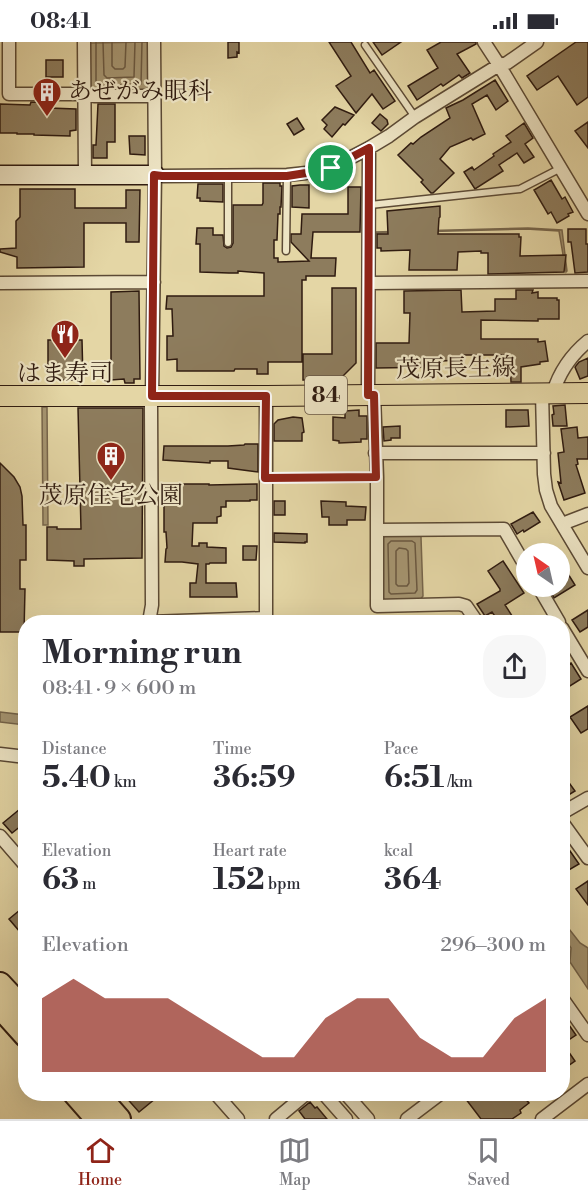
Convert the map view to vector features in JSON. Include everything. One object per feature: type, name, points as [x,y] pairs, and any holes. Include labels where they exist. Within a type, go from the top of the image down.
[{"type":"highway","points":[[0,984],[18,1003]]},
{"type":"highway","points":[[0,1007],[18,1027]]},
{"type":"highway","points":[[81,1101],[97,1119]]},
{"type":"highway","points":[[103,1101],[119,1119]]},
{"type":"main road","name":"茂原長生線","points":[[0,396],[588,393]]},
{"type":"street","points":[[9,42],[9,94],[154,96]]},
{"type":"street","points":[[84,42],[85,176]]},
{"type":"street","points":[[150,615],[154,42]]},
{"type":"street","points":[[484,42],[588,214]]},
{"type":"street","points":[[0,176],[287,176],[331,168],[389,136],[415,117],[499,65],[507,63],[537,42]]},
{"type":"street","points":[[369,148],[369,283],[371,395],[376,477],[377,606],[459,604],[466,606],[472,615]]},
{"type":"street","points":[[369,283],[588,281]]},
{"type":"street","points":[[0,283],[154,282]]},
{"type":"street","points":[[588,341],[565,367],[547,393],[544,453],[546,490],[552,506],[588,568]]},
{"type":"street","points":[[266,396],[266,615]]},
{"type":"street","points":[[375,453],[544,453]]},
{"type":"street","points":[[562,524],[588,514]]},
{"type":"street","points":[[377,530],[504,529],[516,550]]},
{"type":"street","points":[[544,597],[555,615]]},
{"type":"street","points":[[570,641],[588,671]]},
{"type":"street","points":[[0,754],[18,756]]},
{"type":"street","points":[[570,808],[588,798]]},
{"type":"street","points":[[570,833],[588,858]]},
{"type":"street","points":[[0,836],[18,857]]},
{"type":"street","points":[[570,1008],[588,1035]]},
{"type":"street","points":[[570,1098],[588,1084]]},
{"type":"street","points":[[222,1101],[238,1119]]},
{"type":"street","points":[[276,1119],[298,1101]]},
{"type":"street","points":[[330,1101],[346,1119]]},
{"type":"street","points":[[352,1101],[368,1119]]},
{"type":"street","points":[[408,1119],[431,1101]]},
{"type":"street","points":[[542,1119],[566,1101]]},
{"type":"lane","points":[[365,45],[415,117]]},
{"type":"lane","points":[[370,205],[520,189],[561,167]]},
{"type":"lane","points":[[228,176],[228,243]]},
{"type":"lane","points":[[286,251],[287,176]]},
{"type":"lane","points":[[265,478],[376,477]]},
{"type":"water","points":[[148,42],[148,89],[145,91],[93,92],[90,88],[90,43]]},
{"type":"water","points":[[528,228],[562,230],[566,272],[559,231],[526,229],[374,233],[374,232]]},
{"type":"water","points":[[42,407],[47,407],[48,525],[43,525]]},
{"type":"water","points":[[386,535],[419,535],[421,537],[423,596],[420,600],[383,600],[382,539]]},
{"type":"water","points":[[0,712],[18,714],[18,724],[0,722]]},
{"type":"water","points":[[570,930],[580,943],[588,948],[588,989],[570,962]]},
{"type":"building","points":[[228,42],[239,42],[237,57],[228,58]]},
{"type":"building","points":[[329,42],[351,42],[370,73],[374,70],[395,101],[383,109],[372,94],[356,113],[336,86],[351,76]]},
{"type":"building","points":[[373,42],[401,42],[382,55]]},
{"type":"building","points":[[441,42],[476,42],[457,54],[470,73],[462,78],[459,75],[443,86],[441,84],[417,100],[408,86],[438,68],[427,50]]},
{"type":"building","points":[[576,42],[588,42],[588,97],[577,105],[558,76],[537,90],[527,76]]},
{"type":"building","points":[[46,60],[63,60],[63,77],[46,77]]},
{"type":"building","points":[[495,80],[508,101],[496,110],[487,95],[472,104],[485,134],[450,147],[440,159],[454,173],[431,193],[421,182],[423,180],[398,155],[411,143],[413,144],[450,118],[446,108]]},
{"type":"building","name":"あぜがみ眼科","points":[[31,102],[48,103],[49,108],[76,109],[76,130],[70,131],[70,136],[0,133],[0,104],[30,105]]},
{"type":"building","points":[[98,104],[115,104],[115,142],[107,142],[107,158],[93,158]]},
{"type":"building","points":[[335,107],[354,115],[332,137],[324,129],[327,125],[322,120]]},
{"type":"building","points":[[380,114],[388,124],[381,131],[372,123]]},
{"type":"building","points":[[297,118],[304,129],[294,135],[287,124]]},
{"type":"building","points":[[588,122],[588,148],[575,131]]},
{"type":"building","points":[[524,123],[533,138],[525,144],[534,157],[524,163],[517,153],[499,165],[503,171],[475,189],[464,172],[472,167],[474,170],[494,156],[493,154],[511,142],[506,136]]},
{"type":"building","points":[[129,136],[145,136],[145,155],[130,154]]},
{"type":"building","points":[[551,180],[562,199],[565,197],[573,212],[557,223],[551,212],[548,214],[534,190]]},
{"type":"building","points":[[263,183],[280,183],[282,186],[277,240],[274,240],[274,258],[278,258],[278,262],[309,261],[291,242],[291,234],[301,234],[302,214],[348,214],[348,187],[361,187],[360,232],[313,232],[311,258],[336,258],[335,276],[306,276],[306,280],[302,280],[302,362],[268,362],[268,374],[257,374],[257,369],[177,371],[177,359],[167,360],[167,336],[173,336],[172,309],[166,309],[167,296],[264,296],[264,273],[200,272],[200,244],[196,244],[197,228],[213,228],[213,235],[223,235],[224,246],[231,247],[233,243],[233,205],[262,205]]},
{"type":"building","points":[[198,184],[223,184],[223,202],[200,201],[200,198],[197,198]]},
{"type":"building","points":[[309,185],[309,208],[292,207],[292,186]]},
{"type":"building","points":[[20,189],[75,189],[75,208],[126,208],[126,190],[140,190],[139,242],[126,242],[126,223],[84,223],[84,267],[17,268],[17,257],[0,252],[0,249],[16,248],[16,221],[20,217]]},
{"type":"building","points":[[440,206],[438,234],[519,234],[521,237],[520,256],[566,255],[564,272],[488,274],[488,253],[481,253],[481,251],[458,252],[457,270],[409,270],[410,250],[381,251],[381,248],[377,248],[377,234],[388,234],[387,211]]},
{"type":"building","points":[[568,229],[586,229],[588,272],[575,273],[571,242],[568,242]]},
{"type":"building","points":[[332,288],[356,288],[356,363],[336,383],[333,380],[303,380],[303,354],[332,354]]},
{"type":"building","points":[[461,290],[462,312],[495,311],[495,299],[516,299],[516,290],[533,290],[532,293],[538,292],[538,298],[557,298],[559,300],[559,319],[481,320],[481,339],[545,341],[548,361],[521,367],[521,382],[511,382],[510,355],[461,355],[461,360],[441,361],[441,367],[376,368],[376,343],[409,343],[410,313],[404,313],[404,291]]},
{"type":"building","points":[[139,291],[140,379],[134,379],[134,383],[125,383],[124,379],[111,380],[111,292]]},
{"type":"building","name":"はま寿司","points":[[48,340],[82,340],[83,380],[48,380]]},
{"type":"building","points":[[588,358],[588,376],[580,379],[575,367],[579,362]]},
{"type":"building","points":[[565,405],[567,426],[553,426],[553,406]]},
{"type":"building","name":"茂原住宅公園","points":[[78,408],[143,408],[142,558],[84,559],[84,566],[74,566],[74,561],[47,560],[47,527],[81,529]]},
{"type":"building","points":[[359,410],[359,416],[367,416],[367,439],[361,439],[361,442],[339,443],[333,440],[333,417],[345,418],[345,411]]},
{"type":"building","points":[[506,410],[528,410],[529,426],[506,427]]},
{"type":"building","points":[[302,418],[304,432],[302,441],[274,441],[274,424],[278,420]]},
{"type":"building","points":[[400,426],[400,438],[384,441],[383,427]]},
{"type":"building","points":[[577,427],[578,438],[588,437],[588,459],[577,459],[578,464],[576,465],[585,493],[564,500],[558,482],[561,483],[558,453],[564,452],[561,429]]},
{"type":"building","points":[[258,444],[258,472],[228,468],[228,461],[210,461],[210,463],[163,460],[164,446]]},
{"type":"building","points":[[0,463],[20,487],[23,525],[26,525],[26,560],[20,560],[20,589],[25,589],[24,615],[18,615],[18,632],[0,632]]},
{"type":"building","points":[[257,484],[257,500],[226,501],[226,507],[221,507],[221,516],[217,517],[217,523],[193,523],[192,546],[207,543],[207,547],[226,548],[226,563],[206,564],[206,583],[236,583],[237,597],[190,597],[190,583],[196,583],[198,564],[165,562],[167,548],[166,532],[164,532],[164,498],[161,498],[162,485]]},
{"type":"building","points":[[274,501],[285,501],[285,515],[274,515]]},
{"type":"building","points":[[321,501],[346,502],[346,506],[366,507],[365,520],[347,520],[347,525],[329,525],[329,517],[322,517]]},
{"type":"building","points":[[533,512],[540,522],[517,534],[511,524]]},
{"type":"building","points":[[274,533],[307,534],[307,542],[274,542]]},
{"type":"building","points":[[243,546],[257,546],[256,560],[243,560]]},
{"type":"building","points":[[503,561],[516,581],[518,597],[505,605],[511,615],[494,615],[492,612],[484,615],[477,604],[500,589],[488,571]]},
{"type":"building","points":[[570,577],[575,585],[570,588]]},
{"type":"building","points":[[588,610],[588,627],[580,632],[572,620]]},
{"type":"building","points":[[570,664],[581,679],[570,686]]},
{"type":"building","points":[[588,706],[588,729],[581,733],[570,717]]},
{"type":"building","points":[[570,784],[575,791],[570,794]]},
{"type":"building","points":[[18,811],[18,828],[12,833],[3,823]]},
{"type":"building","points":[[570,851],[579,864],[570,869]]},
{"type":"building","points":[[588,881],[588,905],[576,889]]},
{"type":"building","points":[[18,912],[18,930],[9,919]]},
{"type":"building","points":[[570,1026],[576,1035],[570,1039]]},
{"type":"building","points":[[570,1054],[575,1061],[570,1064]]},
{"type":"building","points":[[129,1101],[152,1101],[139,1112]]},
{"type":"building","points":[[467,1101],[527,1101],[529,1103],[512,1119],[481,1119]]},
{"type":"building","points":[[310,1102],[327,1119],[305,1119],[299,1111]]},
{"type":"place","name":"あぜがみ眼科","points":[[47,118]]},
{"type":"place","name":"はま寿司","points":[[65,360]]},
{"type":"place","name":"茂原住宅公園","points":[[111,482]]},
{"type":"route","points":[[369,148],[368,395],[374,395],[376,477],[265,478],[266,396],[152,396],[154,175],[287,176],[331,168],[369,148]]}]
